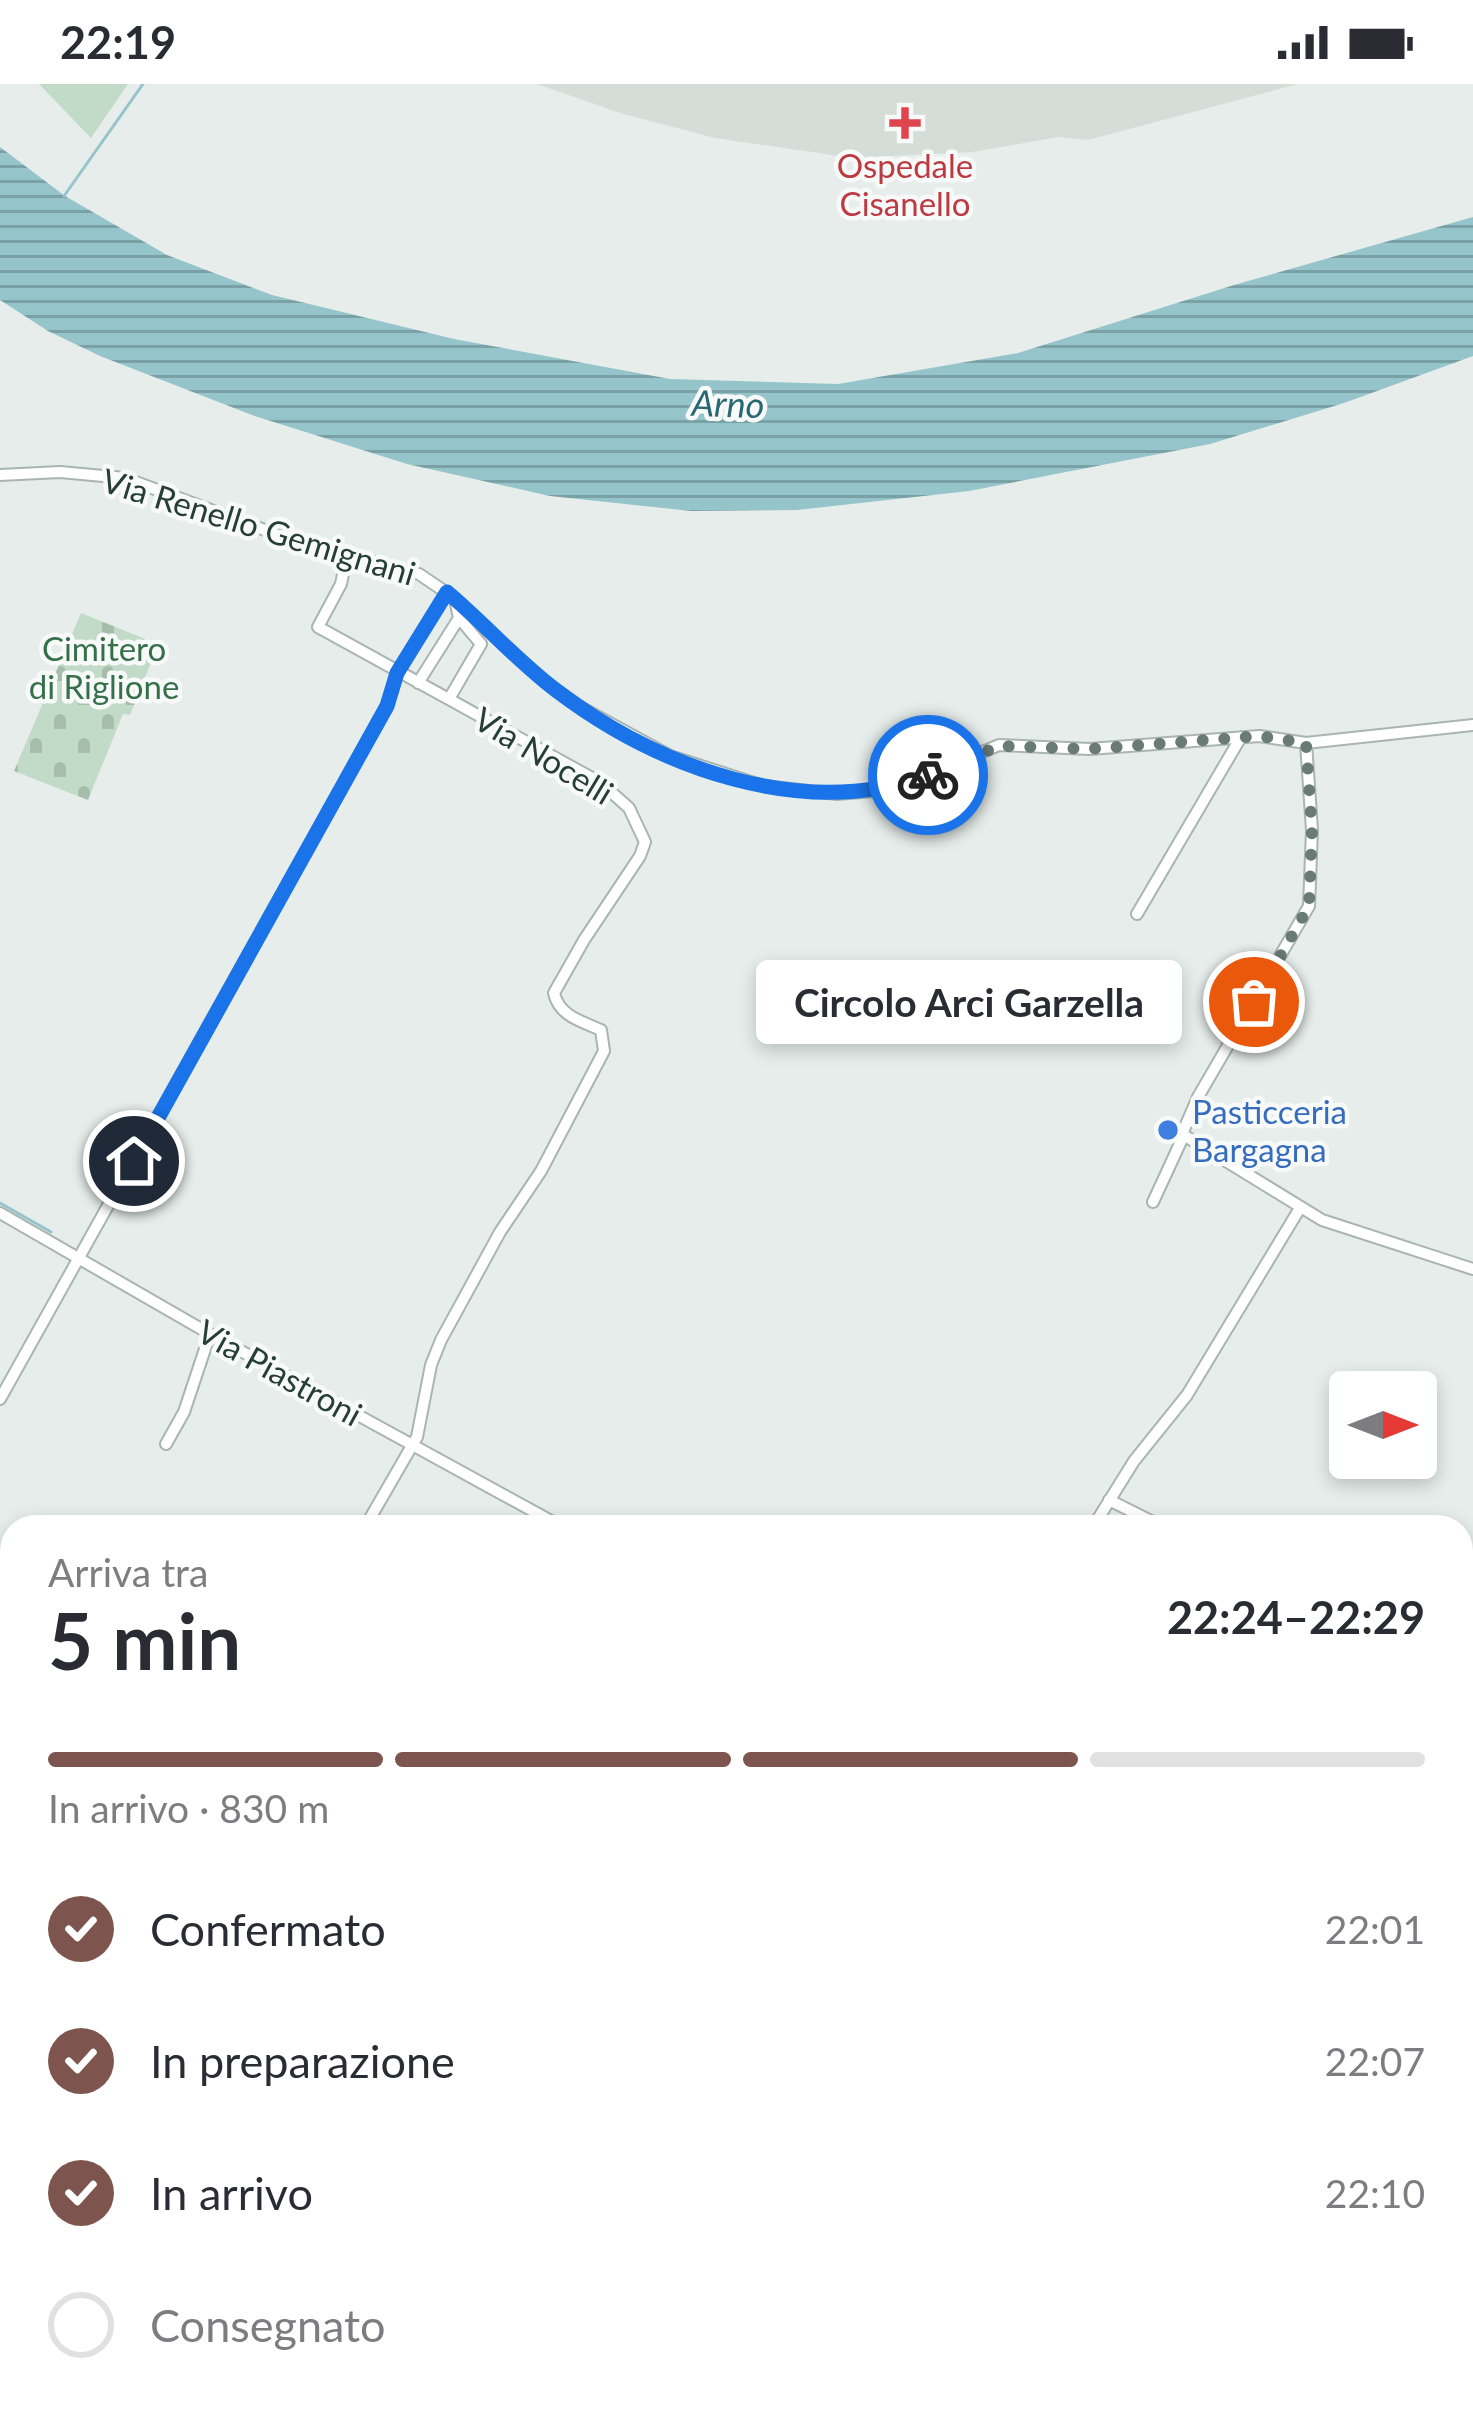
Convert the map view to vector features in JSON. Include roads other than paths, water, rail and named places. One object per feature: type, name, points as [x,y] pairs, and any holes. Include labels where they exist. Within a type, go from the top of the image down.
[{"type":"street","name":"Via Renello Gemignani","points":[[0,475],[73,472],[125,478],[289,539],[419,574],[582,708],[658,751],[764,786],[863,792],[901,785],[999,746],[1090,749],[1271,736],[1306,743],[1473,724]]},
{"type":"street","name":"Via Nocelli","points":[[347,554],[341,584],[318,627],[611,790],[629,808],[645,842],[554,993],[566,1014],[601,1030],[604,1051],[541,1171],[500,1232],[441,1340],[412,1446]]},
{"type":"street","points":[[449,699],[481,644],[459,618],[451,596]]},
{"type":"street","points":[[0,1399],[387,706],[397,673],[451,596]]},
{"type":"street","points":[[418,682],[459,618]]},
{"type":"street","points":[[1137,914],[1241,737]]},
{"type":"street","points":[[1153,1202],[1198,1097],[1309,906],[1312,830],[1306,743]]},
{"type":"street","points":[[1184,1137],[1334,1224],[1473,1269]]},
{"type":"street","points":[[1100,1515],[1187,1395],[1300,1208]]},
{"type":"street","name":"Via Piastroni","points":[[0,1213],[540,1515]]},
{"type":"street","points":[[166,1444],[184,1412],[210,1334]]},
{"type":"street","points":[[372,1515],[412,1446]]},
{"type":"street","points":[[1109,1499],[1140,1515]]},
{"type":"water","name":"Arno","points":[[0,147],[65,196],[167,255],[272,295],[454,339],[670,379],[838,384],[1018,353],[1473,217],[1473,356],[1344,403],[1210,444],[969,491],[797,510],[691,511],[550,496],[407,464],[252,415],[48,331],[0,300]]},
{"type":"waterway","points":[[64,196],[143,84]]},
{"type":"waterway","points":[[0,1203],[51,1232]]},
{"type":"place","name":"Ospedale Cisanello","points":[[905,123]]},
{"type":"place","name":"Circolo Arci Garzella","points":[[1254,1002]]},
{"type":"place","name":"Pasticceria Bargagna","points":[[1168,1130]]},
{"type":"park label","name":"Cimitero di Riglione","points":[[104,667]]}]
